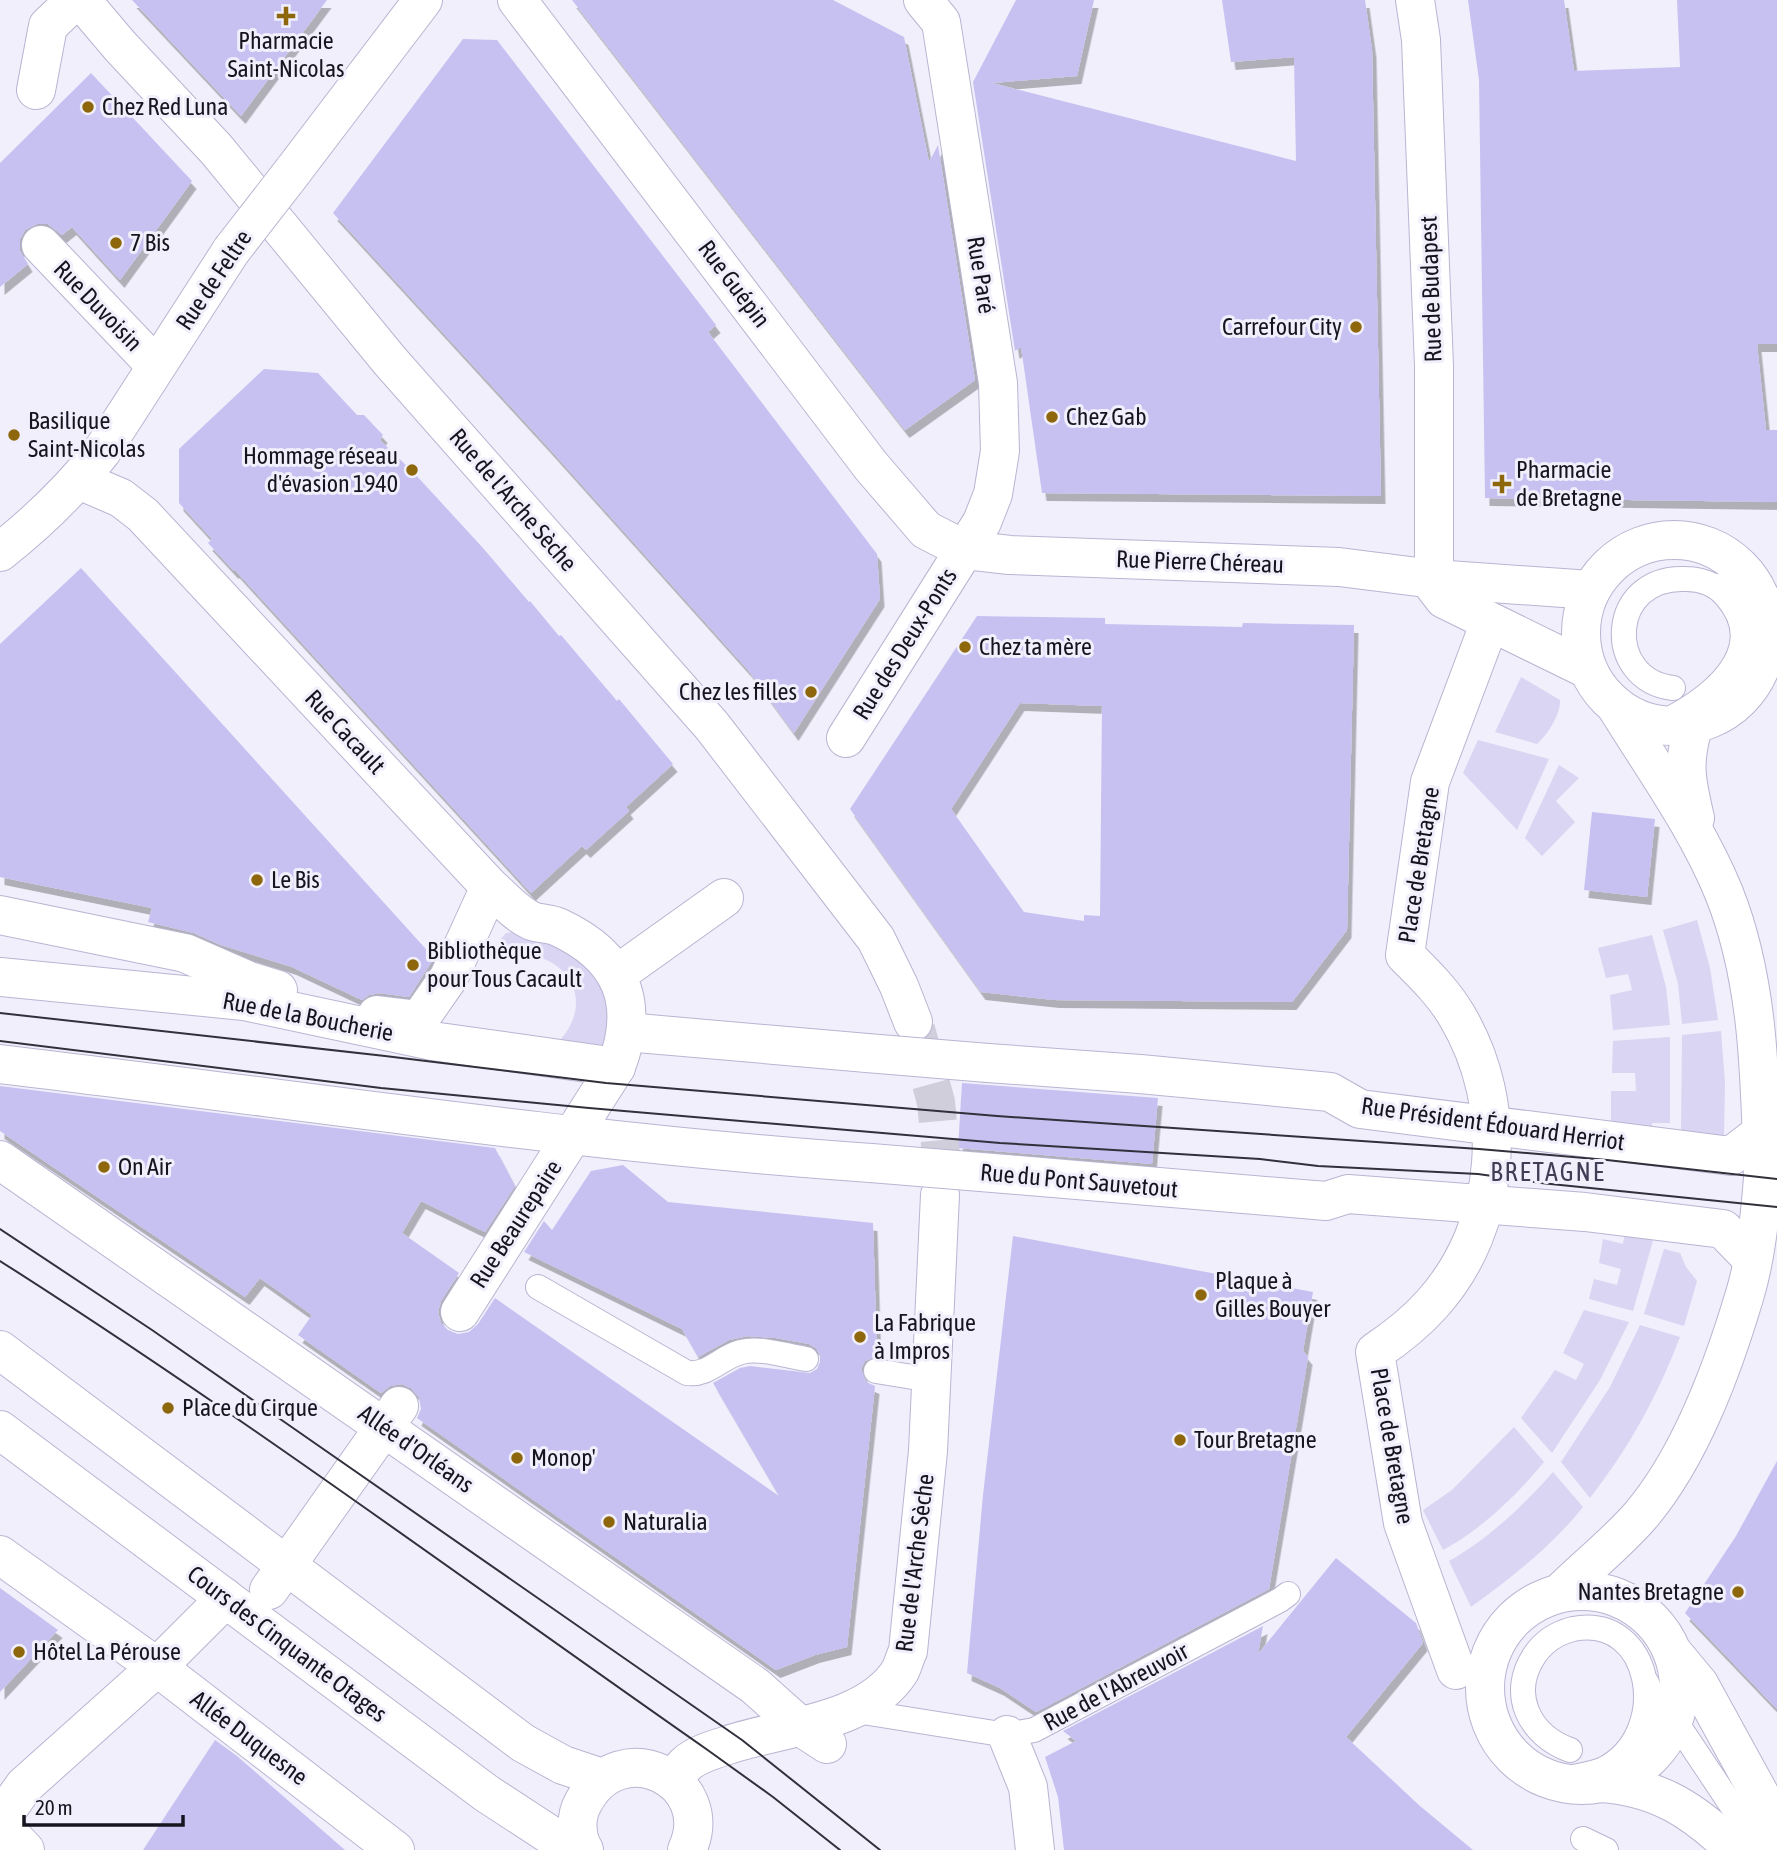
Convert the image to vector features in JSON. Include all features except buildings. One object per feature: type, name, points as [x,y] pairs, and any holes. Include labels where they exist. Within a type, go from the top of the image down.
[{"type":"street","points":[[36,90],[48,26],[75,0]]},
{"type":"street","name":"Rue de l'Arche Sèche","points":[[81,0],[216,149],[390,361],[712,726],[876,939],[914,1022]]},
{"type":"street","name":"Rue de Feltre","points":[[0,552],[43,516],[79,480],[102,451],[231,251],[423,0]]},
{"type":"street","name":"Rue Guépin","points":[[517,0],[871,466],[926,530],[965,550]]},
{"type":"street","name":"Rue Paré","points":[[923,0],[941,22],[999,383],[1000,450],[993,494],[982,522],[965,550]]},
{"type":"street","name":"Rue de Budapest","points":[[1415,0],[1421,40],[1434,366],[1434,579]]},
{"type":"street","name":"Rue Duvoisin","points":[[41,245],[156,366]]},
{"type":"street","name":"Rue Cacault","points":[[79,480],[121,498],[143,515],[490,887],[518,912],[533,921],[554,925],[591,947],[616,975]]},
{"type":"street","points":[[1560,1593],[1640,1515],[1690,1437],[1710,1394],[1745,1294],[1764,1261],[1763,1178],[1769,1134],[1754,1009],[1744,959],[1724,894],[1701,844],[1617,708],[1600,690],[1587,669],[1580,637],[1581,621],[1591,590],[1610,565],[1637,547],[1668,540],[1700,544],[1728,558],[1766,590],[1767,637],[1758,674],[1763,683],[1714,717],[1676,725],[1636,718],[1617,708]]},
{"type":"street","name":"Rue Pierre Chéreau","points":[[965,550],[1010,555],[1339,567],[1434,579],[1591,590]]},
{"type":"street","name":"Rue des Deux-Ponts","points":[[846,738],[965,550]]},
{"type":"street","points":[[1434,579],[1434,586],[1444,599],[1587,669]]},
{"type":"street","name":"Place de Bretagne","points":[[1456,1670],[1403,1523],[1375,1352],[1406,1330],[1433,1303],[1455,1272],[1474,1239],[1485,1204],[1492,1165],[1492,1126],[1486,1087],[1474,1049],[1448,1003],[1405,955],[1430,782],[1490,622]]},
{"type":"street","points":[[1676,725],[1688,746],[1686,777],[1701,844]]},
{"type":"street","name":"Rue de la Boucherie","points":[[0,915],[185,953],[249,981],[334,1008],[419,1020],[449,977],[490,887]]},
{"type":"street","points":[[621,1049],[627,1006],[616,975],[724,898]]},
{"type":"street","name":"Rue de la Boucherie","points":[[0,977],[244,1001],[432,1041],[621,1049]]},
{"type":"street","name":"Rue Président Édouard Herriot","points":[[621,1049],[867,1052],[1330,1092],[1360,1110],[1731,1156],[1769,1134]]},
{"type":"street","name":"Rue Beaurepaire","points":[[460,1312],[572,1136],[621,1049]]},
{"type":"street","points":[[0,1064],[572,1136]]},
{"type":"street","name":"Rue du Pont Sauvetout","points":[[572,1136],[1326,1201],[1348,1194],[1585,1212],[1723,1229],[1764,1261]]},
{"type":"street","name":"Allée d'Orléans","points":[[0,1160],[392,1416],[755,1686],[814,1736]]},
{"type":"street","name":"Rue de l'Arche Sèche","points":[[673,1781],[687,1763],[709,1751],[742,1740],[814,1736],[870,1699],[900,1671],[908,1651],[928,1451],[940,1195]]},
{"type":"street","points":[[0,1349],[523,1743],[564,1765],[602,1778],[615,1770],[631,1767],[660,1773],[673,1781],[687,1799],[691,1810],[691,1848]]},
{"type":"street","name":"Cours des Cinquante Otages","points":[[270,1590],[392,1416]]},
{"type":"street","name":"Cours des Cinquante Otages","points":[[0,1430],[486,1793],[564,1844],[581,1846],[578,1822],[580,1808],[589,1791],[602,1778]]},
{"type":"street","points":[[1630,1603],[1624,1576],[1627,1554],[1640,1515]]},
{"type":"street","name":"Allée Duquesne","points":[[0,1555],[156,1667],[395,1850]]},
{"type":"street","points":[[1673,1652],[1679,1674],[1679,1697],[1674,1719],[1666,1737],[1653,1753],[1638,1767],[1621,1777],[1585,1785],[1561,1765],[1532,1772],[1516,1760],[1493,1728],[1485,1688],[1487,1667],[1493,1648],[1503,1631],[1533,1604],[1560,1593],[1592,1591],[1612,1595],[1647,1615],[1663,1633],[1673,1652],[1699,1684],[1777,1826]]},
{"type":"street","points":[[25,1850],[0,1822],[12,1782],[156,1667],[224,1597]]},
{"type":"street","points":[[1007,1735],[1028,1787],[1035,1850]]},
{"type":"street","points":[[1601,1783],[1629,1785],[1660,1796],[1712,1828],[1735,1850]]},
{"type":"lane","points":[[1673,688],[1661,687],[1651,682],[1633,665],[1628,655],[1624,632],[1629,609],[1643,590],[1664,580],[1687,579],[1766,590]]},
{"type":"lane","points":[[1676,725],[1681,715],[1705,698],[1731,671],[1742,645],[1737,612],[1727,597],[1712,584]]},
{"type":"lane","points":[[538,1287],[687,1373],[705,1372],[720,1360],[744,1351],[806,1359]]},
{"type":"lane","points":[[876,1371],[931,1380]]},
{"type":"lane","name":"Rue de l'Abreuvoir","points":[[850,1710],[1007,1735],[1034,1730],[1288,1594]]},
{"type":"lane","points":[[1646,1680],[1647,1707],[1640,1732],[1625,1753],[1603,1769],[1578,1776],[1561,1765],[1530,1717],[1523,1690],[1529,1664],[1545,1642],[1557,1635],[1583,1628],[1597,1628],[1609,1632],[1626,1644],[1638,1661],[1646,1680],[1653,1698],[1674,1719],[1740,1818],[1771,1850]]},
{"type":"lane","points":[[1583,1839],[1606,1850]]},
{"type":"shaded area","points":[[1521,677],[1560,700],[1553,724],[1537,744],[1495,732]]},
{"type":"shaded area","points":[[1478,740],[1549,759],[1517,830],[1463,773]]},
{"type":"shaded area","points":[[1559,765],[1579,778],[1556,801],[1575,822],[1542,856],[1525,838]]},
{"type":"shaded area","points":[[1697,920],[1710,968],[1718,1020],[1682,1024],[1678,984],[1663,930]]},
{"type":"shaded area","points":[[520,931],[548,934],[609,981],[609,1058],[556,1044],[571,1025],[575,1014],[575,992],[571,982],[554,964],[497,943],[506,933]]},
{"type":"shaded area","points":[[1652,935],[1666,987],[1670,1025],[1613,1030],[1610,995],[1632,990],[1628,974],[1606,978],[1598,948]]},
{"type":"shaded area","points":[[1721,1031],[1725,1083],[1724,1136],[1681,1131],[1682,1035]]},
{"type":"shaded area","points":[[1670,1037],[1670,1123],[1652,1123],[1652,1129],[1611,1124],[1611,1091],[1636,1091],[1635,1073],[1612,1073],[1613,1041]]},
{"type":"shaded area","points":[[1626,1227],[1656,1230],[1633,1311],[1589,1299],[1594,1279],[1617,1285],[1621,1269],[1599,1263],[1603,1239],[1623,1244]]},
{"type":"shaded area","points":[[1664,1249],[1680,1253],[1686,1267],[1697,1281],[1684,1326],[1644,1314]]},
{"type":"shaded area","points":[[1584,1310],[1629,1322],[1600,1380],[1552,1453],[1521,1418],[1555,1370],[1576,1380],[1584,1364],[1563,1353]]},
{"type":"shaded area","points":[[1640,1325],[1680,1337],[1641,1420],[1590,1498],[1561,1462],[1610,1387]]},
{"type":"shaded area","points":[[1514,1427],[1544,1462],[1498,1511],[1443,1550],[1423,1510],[1452,1490]]},
{"type":"shaded area","points":[[1553,1472],[1583,1507],[1530,1561],[1471,1607],[1449,1561],[1504,1521]]},
{"type":"tunnel","points":[[916,1029],[936,1102],[941,1155],[940,1195]]},
{"type":"tram line","points":[[0,1013],[606,1083],[997,1116],[1479,1149],[1777,1179]]},
{"type":"tram line","points":[[0,1041],[381,1088],[589,1108],[1000,1143],[1260,1159],[1318,1166],[1478,1174],[1777,1207]]},
{"type":"tram line","points":[[0,1229],[152,1330],[742,1740],[880,1850]]},
{"type":"tram line","points":[[0,1261],[180,1379],[357,1502],[773,1797],[840,1850]]},
{"type":"place","name":"Pharmacie Saint-Nicolas","points":[[286,16]]},
{"type":"place","name":"Chez Red Luna","points":[[88,107]]},
{"type":"place","name":"7 Bis","points":[[116,243]]},
{"type":"place","name":"Carrefour City","points":[[1356,327]]},
{"type":"place","name":"Chez Gab","points":[[1052,417]]},
{"type":"place","name":"Basilique Saint-Nicolas","points":[[14,435]]},
{"type":"place","name":"Hommage réseau d'évasion 1940","points":[[412,470]]},
{"type":"place","name":"Pharmacie de Bretagne","points":[[1502,484]]},
{"type":"place","name":"Chez ta mère","points":[[965,647]]},
{"type":"place","name":"Chez les filles","points":[[811,692]]},
{"type":"place","name":"Le Bis","points":[[257,880]]},
{"type":"place","name":"Bibliothèque pour Tous Cacault","points":[[413,965]]},
{"type":"place","name":"On Air","points":[[104,1167]]},
{"type":"place","name":"Plaque à Gilles Bouyer","points":[[1201,1295]]},
{"type":"place","name":"La Fabrique à Impros","points":[[860,1337]]},
{"type":"place","name":"Place du Cirque","points":[[168,1408]]},
{"type":"place","name":"Tour Bretagne","points":[[1180,1440]]},
{"type":"place","name":"Monop'","points":[[517,1458]]},
{"type":"place","name":"Naturalia","points":[[609,1522]]},
{"type":"place","name":"Nantes Bretagne","points":[[1738,1592]]},
{"type":"place","name":"Hôtel La Pérouse","points":[[19,1652]]},
{"type":"district","name":"BRETAGNE","points":[[1548,1172]]}]
